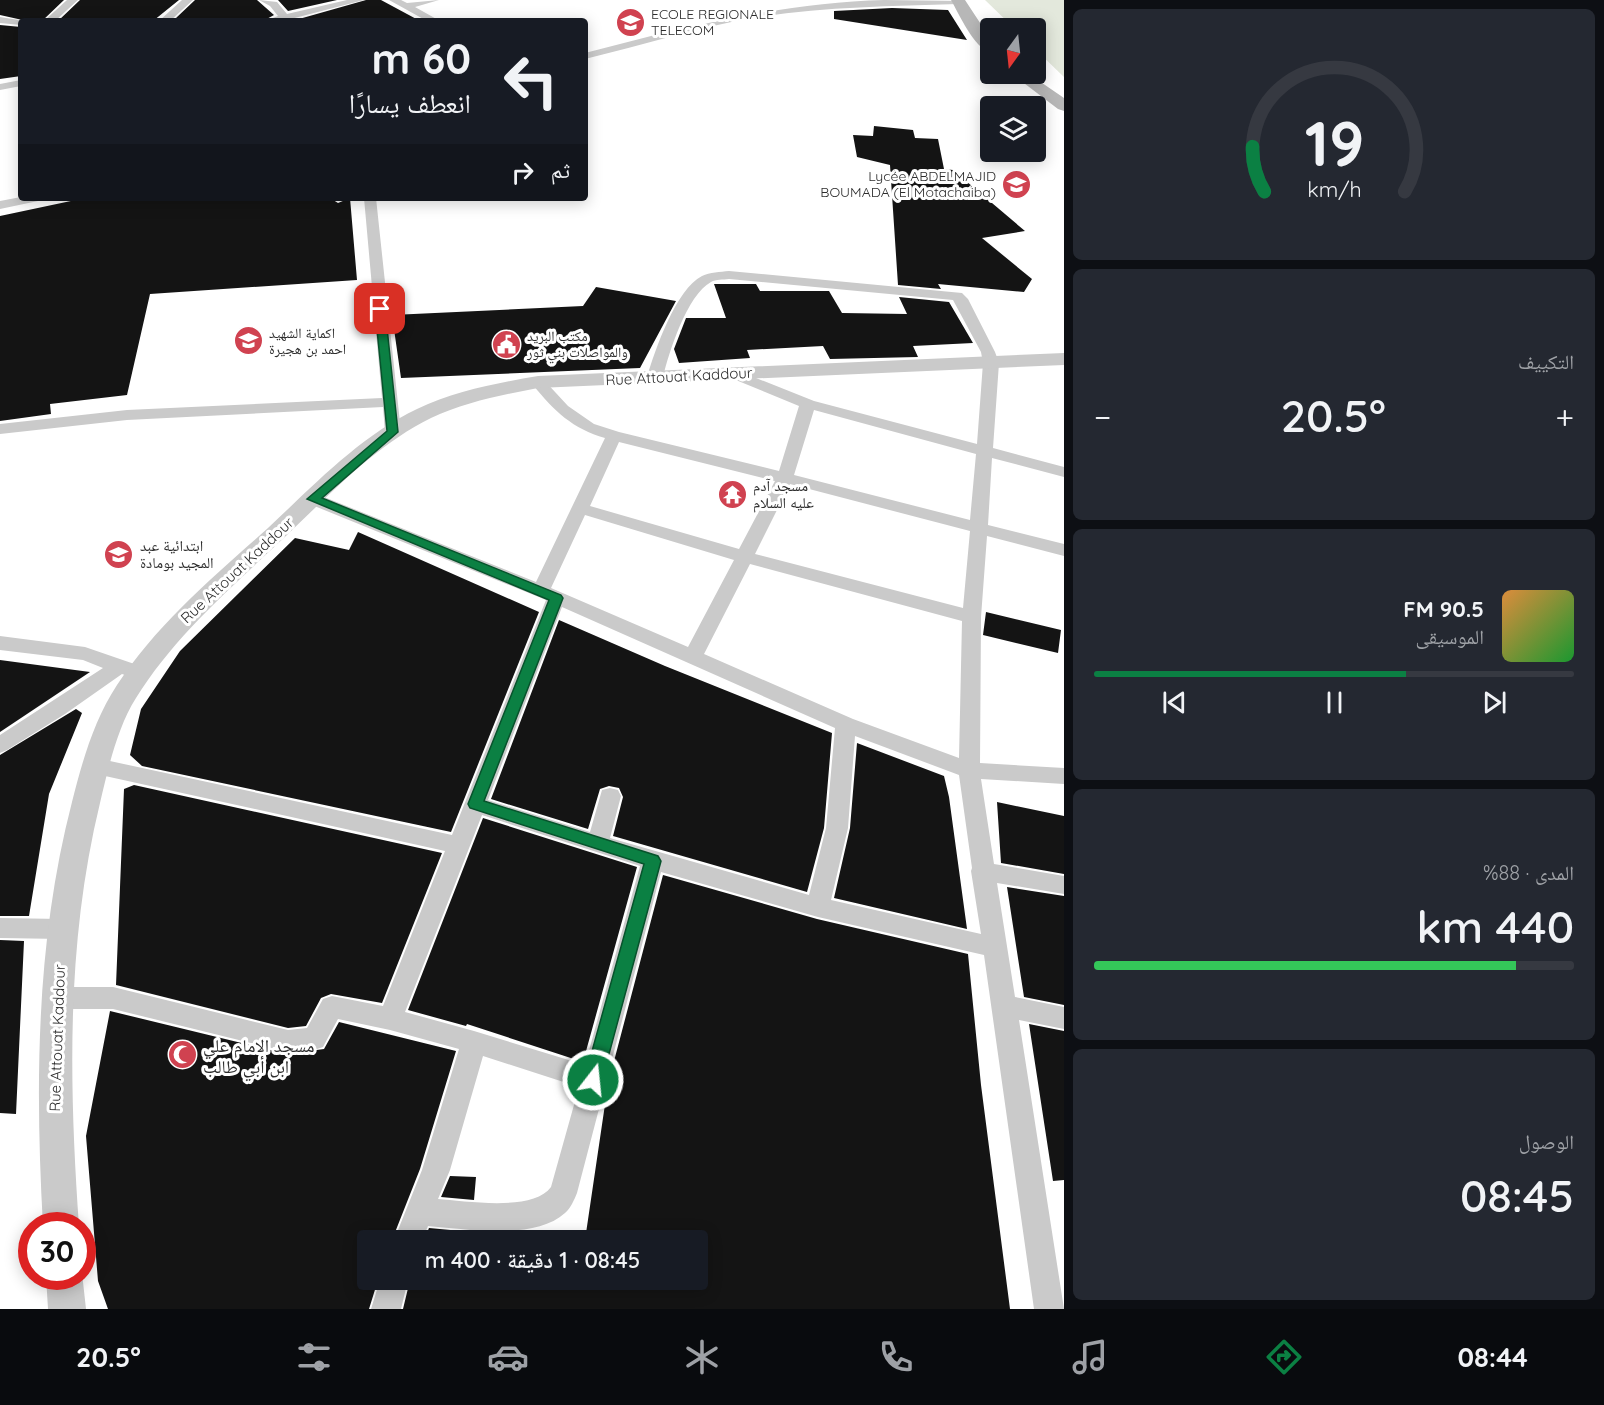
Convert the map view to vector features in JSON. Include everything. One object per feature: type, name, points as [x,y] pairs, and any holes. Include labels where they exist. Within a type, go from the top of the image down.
[{"type":"main road","points":[[958,0],[980,36]]},
{"type":"main road","points":[[970,0],[984,18]]},
{"type":"main road","points":[[1046,79],[1064,93]]},
{"type":"main road","points":[[1034,84],[1064,106]]},
{"type":"street","points":[[52,18],[73,0]]},
{"type":"street","points":[[167,18],[188,0]]},
{"type":"street","points":[[264,0],[274,4],[276,10],[290,16]]},
{"type":"street","points":[[290,16],[315,0]]},
{"type":"street","points":[[282,18],[359,0]]},
{"type":"street","points":[[394,0],[429,18]]},
{"type":"street","points":[[406,6],[434,0]]},
{"type":"street","points":[[588,55],[733,19],[838,3],[958,0]]},
{"type":"street","points":[[2,22],[18,22]]},
{"type":"street","points":[[0,87],[18,84]]},
{"type":"street","points":[[0,205],[19,201]]},
{"type":"street","points":[[370,201],[393,432]]},
{"type":"street","points":[[655,377],[659,358],[669,336],[691,296],[708,278],[729,275],[957,296],[974,322],[991,363],[972,617],[969,770],[982,872],[1049,1309]]},
{"type":"street","name":"Rue Attouat Kaddour","points":[[60,1212],[54,1140],[56,998],[62,929],[78,831],[103,740],[124,695],[128,670],[313,499],[393,432],[453,402],[538,382],[1064,359]]},
{"type":"street","points":[[731,373],[808,404],[1064,471]]},
{"type":"street","points":[[538,382],[574,421],[589,429],[1064,550]]},
{"type":"street","points":[[0,429],[127,415],[390,402]]},
{"type":"street","points":[[693,656],[785,478],[808,404]]},
{"type":"street","points":[[390,1018],[457,845],[476,804],[579,508],[614,436]]},
{"type":"street","points":[[313,499],[549,595],[846,724],[969,770],[1064,776]]},
{"type":"street","points":[[579,508],[745,557],[972,617]]},
{"type":"street","points":[[0,643],[85,654],[128,670]]},
{"type":"street","points":[[0,745],[128,670]]},
{"type":"street","points":[[818,907],[837,828],[846,724]]},
{"type":"street","points":[[96,766],[457,845]]},
{"type":"street","points":[[598,843],[610,796]]},
{"type":"street","points":[[476,804],[653,861],[818,907],[994,947]]},
{"type":"street","points":[[420,1211],[512,1216],[533,1214],[554,1204],[563,1193],[653,861]]},
{"type":"street","points":[[982,872],[1064,885]]},
{"type":"street","points":[[0,928],[62,929]]},
{"type":"street","points":[[56,998],[113,998],[288,1041],[314,1039],[332,1007],[390,1018],[593,1080]]},
{"type":"street","points":[[1003,1006],[1064,1018]]},
{"type":"street","points":[[412,1230],[436,1170],[474,1042]]},
{"type":"street","points":[[66,1290],[67,1309]]},
{"type":"street","points":[[386,1309],[391,1290]]},
{"type":"shaded area","points":[[985,0],[1064,0],[1064,77],[1046,60],[1046,18],[1004,18]]},
{"type":"building","points":[[0,0],[64,0],[45,18],[18,19],[0,15]]},
{"type":"building","points":[[80,0],[179,0],[157,18],[61,18]]},
{"type":"building","points":[[195,0],[257,0],[274,15],[268,18],[176,18]]},
{"type":"building","points":[[278,0],[337,0],[288,11]]},
{"type":"building","points":[[366,0],[381,0],[414,18],[303,18]]},
{"type":"building","points":[[892,8],[948,10],[967,40],[834,19],[834,11]]},
{"type":"building","points":[[0,25],[18,27],[18,76],[0,79]]},
{"type":"building","points":[[874,126],[913,130],[915,138],[938,139],[944,169],[953,170],[1025,231],[982,238],[1032,279],[1024,292],[938,284],[941,289],[898,285],[890,165],[857,157],[853,135],[873,136]]},
{"type":"building","points":[[71,201],[335,201],[338,203],[350,201],[357,280],[150,294],[127,395],[50,404],[51,414],[0,421],[0,216]]},
{"type":"building","points":[[714,284],[756,284],[760,291],[829,291],[842,313],[907,314],[899,297],[949,302],[973,343],[913,346],[918,357],[830,359],[823,346],[747,350],[750,358],[679,363],[674,349],[686,318],[726,318]]},
{"type":"building","points":[[596,287],[676,301],[640,368],[401,378],[392,315],[583,306]]},
{"type":"building","points":[[358,532],[539,612],[451,832],[142,766],[130,755],[141,709],[180,651],[295,538],[349,550]]},
{"type":"building","points":[[986,612],[1061,630],[1058,653],[983,635]]},
{"type":"building","points":[[559,620],[665,666],[832,733],[824,828],[807,892],[613,836],[623,797],[619,788],[609,786],[600,789],[588,829],[491,799]]},
{"type":"building","points":[[0,660],[90,672],[0,732]]},
{"type":"building","points":[[76,709],[82,713],[49,794],[29,916],[0,916],[0,755]]},
{"type":"building","points":[[857,743],[944,776],[949,797],[967,929],[834,898],[850,828]]},
{"type":"building","points":[[134,785],[442,853],[382,1003],[331,994],[321,998],[306,1026],[288,1028],[116,985],[124,789]]},
{"type":"building","points":[[997,802],[1064,816],[1064,874],[1001,863]]},
{"type":"building","points":[[483,818],[637,867],[583,1062],[467,1024],[466,1026],[408,1010]]},
{"type":"building","points":[[663,875],[817,919],[968,954],[981,1085],[1010,1309],[403,1309],[408,1290],[708,1290],[708,1230],[586,1230],[608,1084]]},
{"type":"building","points":[[1007,887],[1064,896],[1064,1005],[1024,997]]},
{"type":"building","points":[[0,940],[24,941],[16,1114],[0,1113]]},
{"type":"building","points":[[110,1011],[287,1054],[324,1049],[339,1022],[456,1051],[420,1169],[396,1230],[357,1230],[357,1290],[375,1290],[369,1309],[108,1309],[98,1281],[96,1212],[92,1212],[86,1136]]},
{"type":"building","points":[[1029,1024],[1064,1031],[1064,1180],[1053,1181]]},
{"type":"building","points":[[450,1176],[476,1177],[474,1200],[441,1197]]},
{"type":"place","name":"ECOLE REGIONALE TELECOM","points":[[630,22]]},
{"type":"place","name":"Lycée ABDELMAJID BOUMADA (El Motachaiba)","points":[[1017,184]]},
{"type":"place","name":"اكماية الشهيد احمد بن هجيرة","points":[[248,341]]},
{"type":"place","name":"مكتب البريد والمواصلات بني ثور","points":[[506,344]]},
{"type":"place","name":"مسجد آدم عليه السلام","points":[[732,494]]},
{"type":"place","name":"ابتدائية عبد المجيد بومادة","points":[[119,554]]},
{"type":"place","name":"مسجد الامام علي ابن أبي طالب","points":[[182,1055]]},
{"type":"route","points":[[380,309],[393,432],[313,499],[556,598],[476,804],[653,861],[627,963],[593,1080]]}]
